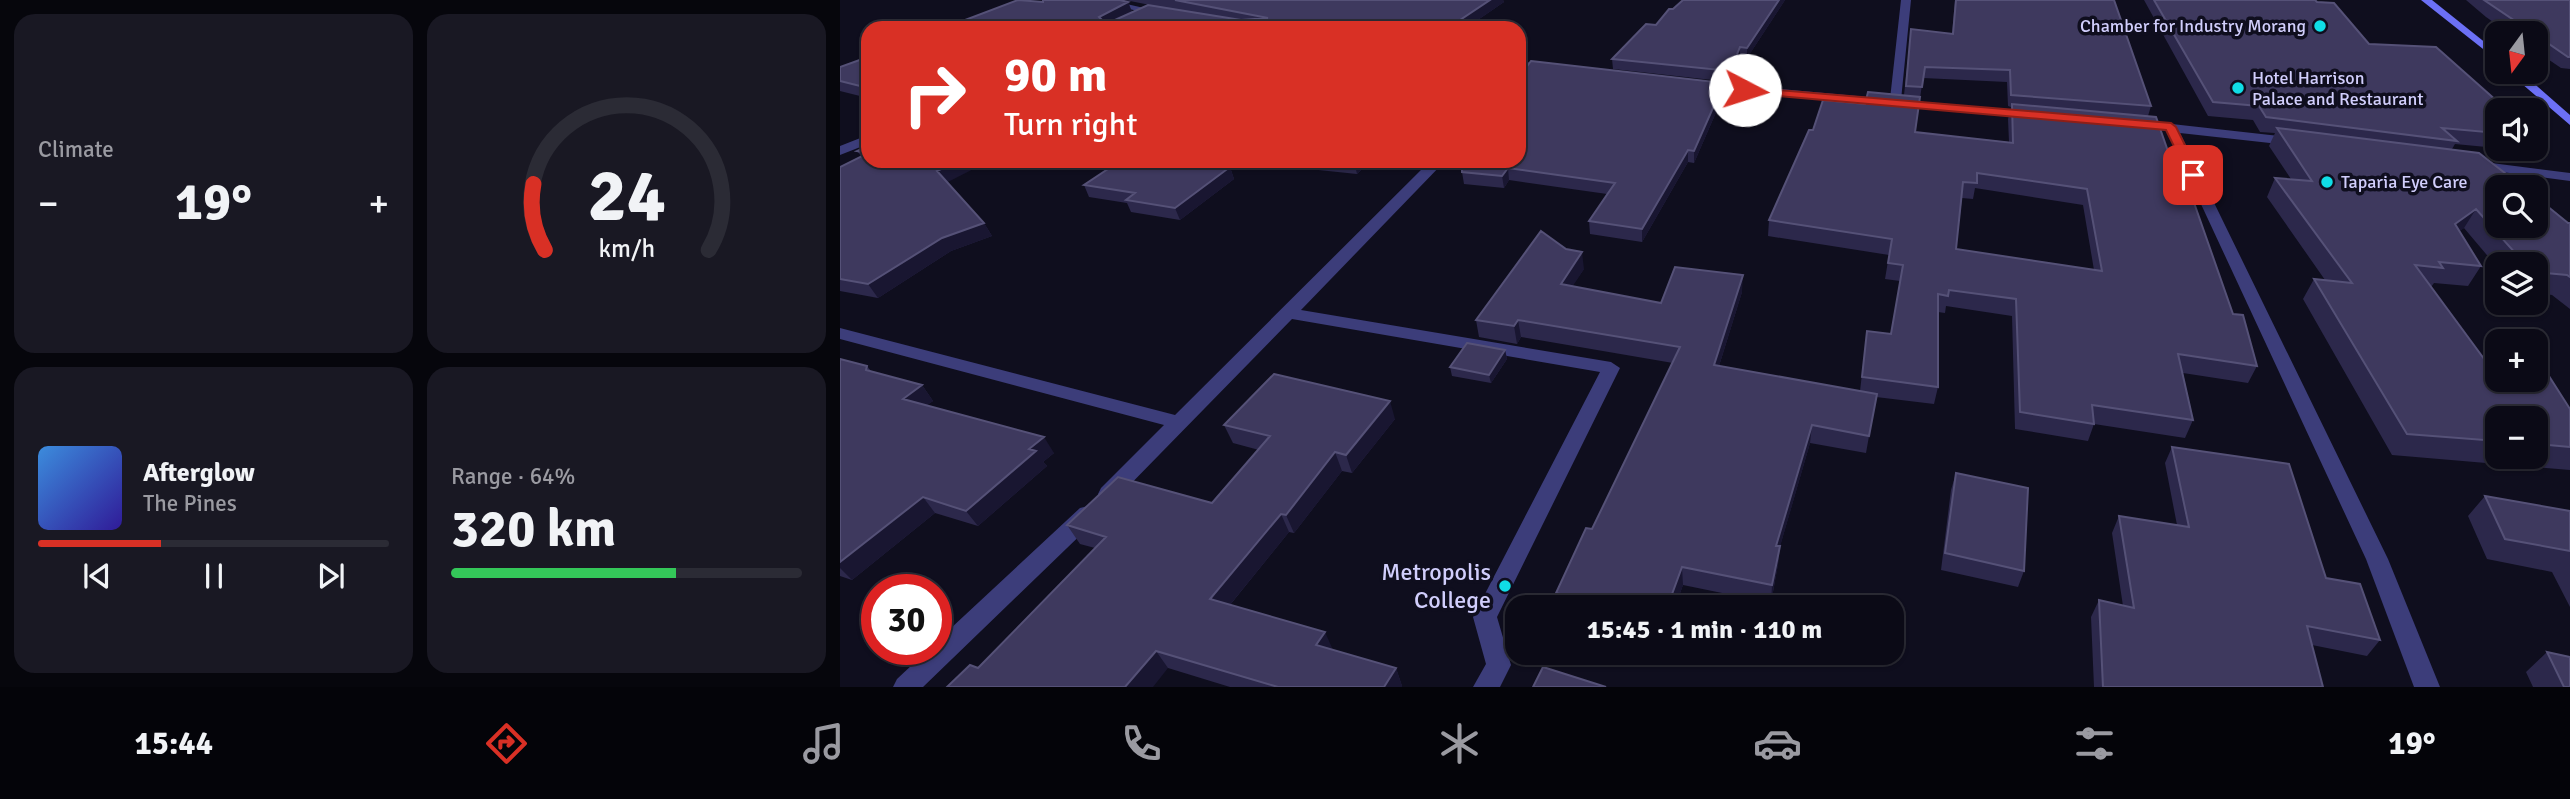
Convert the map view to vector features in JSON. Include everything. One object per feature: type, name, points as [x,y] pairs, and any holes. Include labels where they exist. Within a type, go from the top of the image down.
[{"type":"main road","points":[[2426,0],[2485,47]]},
{"type":"main road","points":[[2528,84],[2570,121]]},
{"type":"street","points":[[1093,0],[1174,15]]},
{"type":"street","points":[[1895,104],[1906,0]]},
{"type":"street","points":[[1135,17],[1148,11]]},
{"type":"street","points":[[1526,68],[1566,70]]},
{"type":"street","points":[[1695,85],[2042,116]]},
{"type":"street","points":[[2119,122],[2308,144]]},
{"type":"street","points":[[2171,127],[2377,559],[2427,687]]},
{"type":"street","points":[[840,151],[861,142]]},
{"type":"street","points":[[2460,163],[2570,177]]},
{"type":"street","points":[[906,687],[1181,423],[1221,379],[1431,168]]},
{"type":"street","points":[[1289,313],[1611,368],[1485,617],[1499,665],[1486,687]]},
{"type":"street","points":[[840,333],[1181,423]]},
{"type":"building","points":[[1018,0],[1128,2],[1099,17],[1102,20],[1115,20],[1148,5],[1241,20],[1268,18],[1175,0],[1490,0],[1458,21],[962,21]]},
{"type":"building","points":[[1683,0],[1779,0],[1747,48],[1740,47],[1730,71],[1612,59],[1646,24],[1656,25],[1669,9],[1673,9]]},
{"type":"building","points":[[1956,0],[2114,0],[2151,106],[2011,95],[2010,70],[1925,67],[1922,87],[1906,86],[1911,29],[1953,34]]},
{"type":"building","points":[[2154,0],[2315,0],[2334,3],[2369,44],[2436,47],[2493,98],[2485,98],[2485,132],[2442,128],[2457,141],[2266,117],[2259,106],[2213,102]]},
{"type":"building","points":[[2484,0],[2570,0],[2570,57],[2548,43],[2548,21],[2515,21]]},
{"type":"building","points":[[861,60],[861,86],[840,81],[840,67]]},
{"type":"building","points":[[1531,61],[1724,83],[1694,151],[1688,150],[1642,229],[1589,221],[1615,183],[1508,168],[1526,168],[1526,68]]},
{"type":"building","points":[[1868,92],[1920,97],[1915,132],[2013,143],[2012,104],[2156,117],[2184,197],[2192,197],[2233,314],[2243,315],[2257,366],[2178,354],[2193,420],[2092,405],[2094,424],[2020,412],[2016,299],[1949,290],[1948,296],[1938,294],[1938,387],[1862,377],[1867,331],[1891,334],[1903,265],[1888,263],[1892,239],[1769,220],[1809,130],[1813,130],[1823,100],[1865,104]],"holes":[[[1977,173],[2087,189],[2102,271],[1956,249],[1963,182],[1977,183]]]},
{"type":"building","points":[[2277,128],[2479,153],[2485,161],[2489,161],[2507,175],[2485,175],[2485,219],[2476,209],[2455,224],[2481,266],[2439,262],[2443,268],[2415,265],[2485,360],[2485,392],[2548,392],[2548,375],[2570,409],[2570,447],[2548,445],[2548,406],[2485,406],[2485,440],[2407,434],[2314,279],[2352,283],[2275,178],[2312,181]]},
{"type":"building","points":[[861,156],[861,168],[943,168],[937,171],[984,223],[942,238],[868,284],[840,279],[840,167]]},
{"type":"building","points":[[1110,168],[1229,168],[1175,208],[1126,200],[1135,193],[1084,185]]},
{"type":"building","points":[[1462,168],[1508,168],[1502,176],[1462,172]]},
{"type":"building","points":[[2548,207],[2570,223],[2570,277],[2548,273],[2548,252],[2514,252],[2502,238],[2548,238]]},
{"type":"building","points":[[1541,231],[1566,249],[1582,252],[1561,284],[1661,303],[1675,267],[1743,275],[1714,365],[1877,394],[1869,436],[1812,425],[1776,546],[1780,546],[1772,585],[1682,567],[1672,595],[1556,593],[1586,528],[1592,529],[1680,347],[1518,320],[1514,326],[1476,320]]},
{"type":"building","points":[[1467,343],[1505,350],[1489,375],[1450,367]]},
{"type":"building","points":[[840,359],[867,366],[866,370],[922,385],[903,399],[1044,437],[1029,449],[1036,451],[966,511],[923,497],[840,562]]},
{"type":"building","points":[[1274,374],[1390,401],[1346,455],[1335,452],[1286,515],[1281,514],[1210,599],[1325,632],[1316,645],[1396,668],[1384,687],[1278,687],[1156,651],[1125,687],[947,687],[970,665],[978,668],[1106,537],[1067,525],[1118,477],[1212,503],[1270,436],[1224,425]]},
{"type":"building","points":[[2172,447],[2289,464],[2326,578],[2360,584],[2380,640],[2307,626],[2323,687],[2103,687],[2099,600],[2134,608],[2119,516],[2189,527]]},
{"type":"building","points":[[1956,473],[2028,488],[2024,571],[1945,553]]},
{"type":"building","points":[[2485,496],[2570,511],[2570,551],[2505,539]]},
{"type":"building","points":[[2547,652],[2570,657],[2570,687],[2564,687]]},
{"type":"building","points":[[1543,667],[1606,687],[1533,687]]},
{"type":"place","name":"Chamber for Industry Morang","points":[[2320,26]]},
{"type":"place","name":"Hotel Harrison Palace and Restaurant","points":[[2238,88]]},
{"type":"place","name":"Taparia Eye Care","points":[[2327,182]]},
{"type":"place","name":"Metropolis College","points":[[1505,586]]},
{"type":"route","points":[[1745,90],[2171,127],[2193,175]]}]
